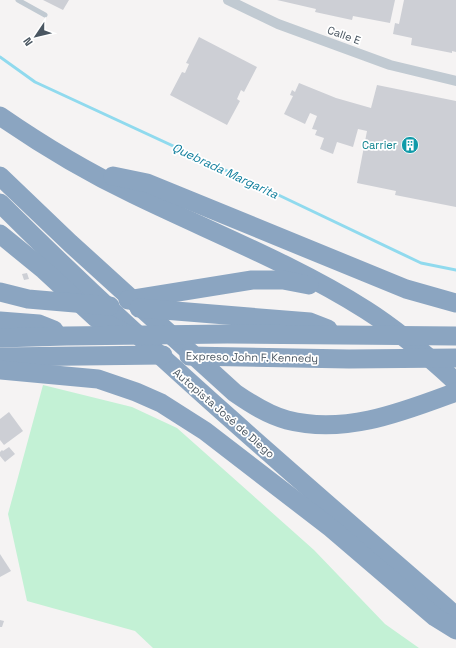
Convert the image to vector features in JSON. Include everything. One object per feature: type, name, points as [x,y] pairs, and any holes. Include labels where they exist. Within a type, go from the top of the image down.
[{"type":"highway","points":[[0,116],[29,136],[132,193],[327,287],[367,311],[408,340],[456,382]]},
{"type":"highway","points":[[91,171],[147,183],[406,288],[456,303]]},
{"type":"highway","points":[[0,176],[235,393],[266,412],[286,420],[307,423],[355,423],[411,409],[456,392]]},
{"type":"highway","name":"Autopista José de Diego","points":[[0,203],[51,265],[146,344],[456,616]]},
{"type":"highway","points":[[0,234],[51,265]]},
{"type":"highway","points":[[97,305],[252,280],[283,280],[327,287]]},
{"type":"highway","points":[[0,292],[28,299],[310,322],[340,335]]},
{"type":"highway","points":[[0,321],[39,324],[66,336]]},
{"type":"highway","name":"Expreso John F. Kennedy","points":[[0,338],[66,336],[456,336]]},
{"type":"highway","name":"Expreso John F. Kennedy","points":[[0,357],[149,354],[247,358],[456,358]]},
{"type":"highway","points":[[0,370],[98,379],[136,392],[161,403],[224,445],[331,528],[435,617],[456,630]]},
{"type":"street","name":"Calle E","points":[[228,0],[278,24],[390,64],[456,81]]},
{"type":"lane","points":[[18,0],[45,15]]},
{"type":"green space","points":[[43,385],[132,407],[177,428],[314,550],[385,624],[419,648],[153,648],[135,631],[27,601],[8,514]]},
{"type":"building","points":[[43,0],[69,0],[63,10]]},
{"type":"building","points":[[277,0],[395,0],[390,23],[353,16],[352,20],[315,12],[316,9]]},
{"type":"building","points":[[404,0],[456,0],[456,52],[452,51],[452,53],[411,45],[412,38],[393,34],[395,23],[399,24]]},
{"type":"building","points":[[199,37],[257,67],[244,92],[241,90],[237,99],[240,101],[227,125],[170,95],[182,72],[185,73],[189,64],[186,63]]},
{"type":"building","name":"Carrier","points":[[299,83],[336,98],[371,108],[377,85],[456,101],[456,207],[395,195],[396,191],[357,183],[367,131],[358,129],[353,147],[337,142],[333,154],[320,149],[324,138],[315,135],[317,130],[312,129],[317,116],[310,113],[305,124],[284,114],[293,96],[290,95],[292,90],[295,92]]},
{"type":"building","points":[[27,273],[29,279],[24,280],[22,274]]},
{"type":"building","points":[[9,412],[23,431],[4,445],[0,440],[0,419]]},
{"type":"building","points":[[9,447],[15,454],[5,462],[0,456],[0,452]]},
{"type":"building","points":[[0,554],[11,571],[0,577]]},
{"type":"building","points":[[0,620],[4,621],[2,627],[0,627]]},
{"type":"waterway","name":"Quebrada Margarita","points":[[0,57],[35,82],[421,263],[456,270]]},
{"type":"place","name":"Carrier","points":[[410,145]]}]
